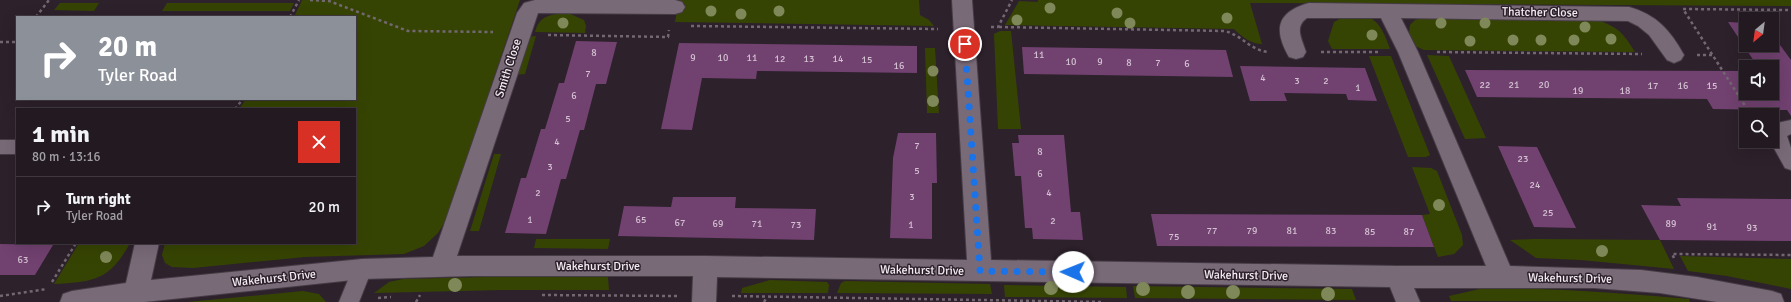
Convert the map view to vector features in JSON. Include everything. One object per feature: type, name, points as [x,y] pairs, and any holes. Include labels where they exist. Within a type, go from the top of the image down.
[{"type":"street","points":[[962,0],[980,271]]},
{"type":"street","name":"Smith Close","points":[[441,267],[527,13],[531,8],[539,6],[675,7]]},
{"type":"street","name":"Thatcher Close","points":[[1296,52],[1289,30],[1290,23],[1299,12],[1309,10],[1630,14],[1641,17],[1650,23],[1657,30],[1674,54]]},
{"type":"street","points":[[1388,11],[1408,52],[1503,277]]},
{"type":"street","points":[[136,292],[147,244]]},
{"type":"street","points":[[704,302],[706,266]]},
{"type":"street","name":"Wakehurst Drive","points":[[72,302],[136,292],[362,269],[441,267],[706,266],[1623,279],[1687,287],[1772,302]]},
{"type":"street","points":[[1398,277],[1408,302]]},
{"type":"lane","points":[[1791,128],[1782,130],[1778,133],[1777,139],[1791,163]]},
{"type":"lane","points":[[0,147],[16,147]]},
{"type":"lane","points":[[349,302],[362,269]]},
{"type":"path","points":[[37,16],[49,0]]},
{"type":"path","points":[[291,16],[299,0]]},
{"type":"path","points":[[1747,108],[1683,9],[1791,10]]},
{"type":"path","points":[[998,27],[1225,31],[1236,35],[1262,52],[1674,54]]},
{"type":"path","points":[[0,42],[16,42]]},
{"type":"path","points":[[0,296],[48,289],[75,244]]},
{"type":"path","points":[[1687,287],[1672,254],[1791,255]]},
{"type":"path","points":[[416,302],[420,295]]},
{"type":"path","points":[[764,302],[767,297]]},
{"type":"green space","points":[[302,0],[520,0],[446,220],[438,233],[424,246],[404,254],[305,257],[193,268],[172,267],[165,263],[162,255],[165,244],[356,244],[356,108],[240,108],[245,100],[356,100],[356,16],[294,16]]},
{"type":"green space","points":[[679,0],[919,0],[920,15],[929,20],[934,26],[675,22]]},
{"type":"green space","points":[[1038,0],[1791,0],[1791,6],[1250,3],[1262,44],[1258,44],[1247,40],[1234,29],[1005,25],[1019,1],[1038,2]]},
{"type":"green space","points":[[60,3],[99,3],[94,11],[54,10]]},
{"type":"green space","points":[[167,3],[294,3],[290,11],[162,11]]},
{"type":"green space","points":[[568,13],[584,20],[586,26],[585,33],[535,32],[540,22],[547,16]]},
{"type":"green space","points":[[1347,15],[1367,16],[1377,23],[1387,40],[1390,49],[1332,49],[1328,41],[1334,22]]},
{"type":"green space","points":[[1426,17],[1599,20],[1612,26],[1620,32],[1635,52],[1424,50],[1415,46],[1409,32],[1410,25],[1415,20]]},
{"type":"green space","points":[[1000,31],[1011,31],[1021,129],[998,129],[994,34]]},
{"type":"green space","points":[[536,36],[525,74],[516,75],[527,37]]},
{"type":"green space","points":[[925,48],[935,48],[939,113],[927,113]]},
{"type":"green space","points":[[1427,55],[1449,56],[1486,138],[1465,139]]},
{"type":"green space","points":[[1369,56],[1391,56],[1430,155],[1426,157],[1408,157]]},
{"type":"green space","points":[[494,154],[501,154],[479,231],[470,231]]},
{"type":"green space","points":[[1412,167],[1431,168],[1437,171],[1462,235],[1463,245],[1454,254],[1438,257],[1422,215],[1430,214]]},
{"type":"green space","points":[[536,239],[610,239],[608,249],[534,248]]},
{"type":"green space","points":[[1510,240],[1660,240],[1674,269],[1581,260],[1536,258]]},
{"type":"green space","points":[[78,244],[129,244],[115,265],[100,277],[80,282],[54,284]]},
{"type":"green space","points":[[1680,256],[1791,259],[1791,289],[1727,276],[1688,271]]},
{"type":"green space","points":[[608,277],[609,290],[503,290],[374,293],[389,282],[403,279]]},
{"type":"green space","points":[[770,280],[827,282],[829,285],[828,293],[741,293],[742,288]]},
{"type":"green space","points":[[845,281],[990,284],[992,294],[837,293],[841,283]]},
{"type":"green space","points":[[1004,285],[1126,287],[1127,298],[1005,297]]},
{"type":"green space","points":[[1133,286],[1352,289],[1356,300],[1135,298]]},
{"type":"green space","points":[[1484,288],[1612,293],[1689,299],[1690,302],[1451,301],[1449,296]]},
{"type":"green space","points":[[303,291],[319,294],[326,302],[187,302]]},
{"type":"building","points":[[1728,22],[1739,23],[1739,38]]},
{"type":"building","points":[[576,41],[617,42],[606,84],[596,84],[584,130],[580,130],[566,179],[561,179],[546,234],[505,233],[521,178],[526,178],[541,129],[545,129],[559,83],[564,83]]},
{"type":"building","points":[[679,43],[917,46],[917,73],[757,71],[756,79],[702,78],[692,130],[661,129]]},
{"type":"building","points":[[1779,44],[1791,60],[1791,116],[1787,110],[1779,110],[1779,108],[1713,109],[1707,99],[1477,97],[1465,70],[1739,71],[1739,100],[1779,100],[1779,60],[1753,60],[1748,52],[1779,52]]},
{"type":"building","points":[[1022,47],[1226,50],[1233,77],[1024,74]]},
{"type":"building","points":[[1240,66],[1365,68],[1377,101],[1348,100],[1346,94],[1284,93],[1287,101],[1250,101]]},
{"type":"building","points":[[898,133],[936,133],[937,183],[932,183],[932,239],[890,238],[893,158]]},
{"type":"building","points":[[1018,135],[1064,135],[1071,212],[1080,212],[1083,240],[1033,239],[1032,228],[1025,228],[1021,176],[1015,176],[1012,143],[1019,143]]},
{"type":"building","points":[[1498,146],[1537,147],[1576,228],[1534,227]]},
{"type":"building","points":[[673,197],[736,197],[735,208],[816,209],[814,240],[618,236],[624,206],[671,207]]},
{"type":"building","points":[[1677,198],[1791,199],[1791,241],[1660,240],[1641,205],[1681,206]]},
{"type":"building","points":[[1151,214],[1422,215],[1434,247],[1157,246]]},
{"type":"building","points":[[0,244],[53,245],[35,275],[0,275]]},
{"type":"route","points":[[965,44],[980,271],[1073,272]]}]
